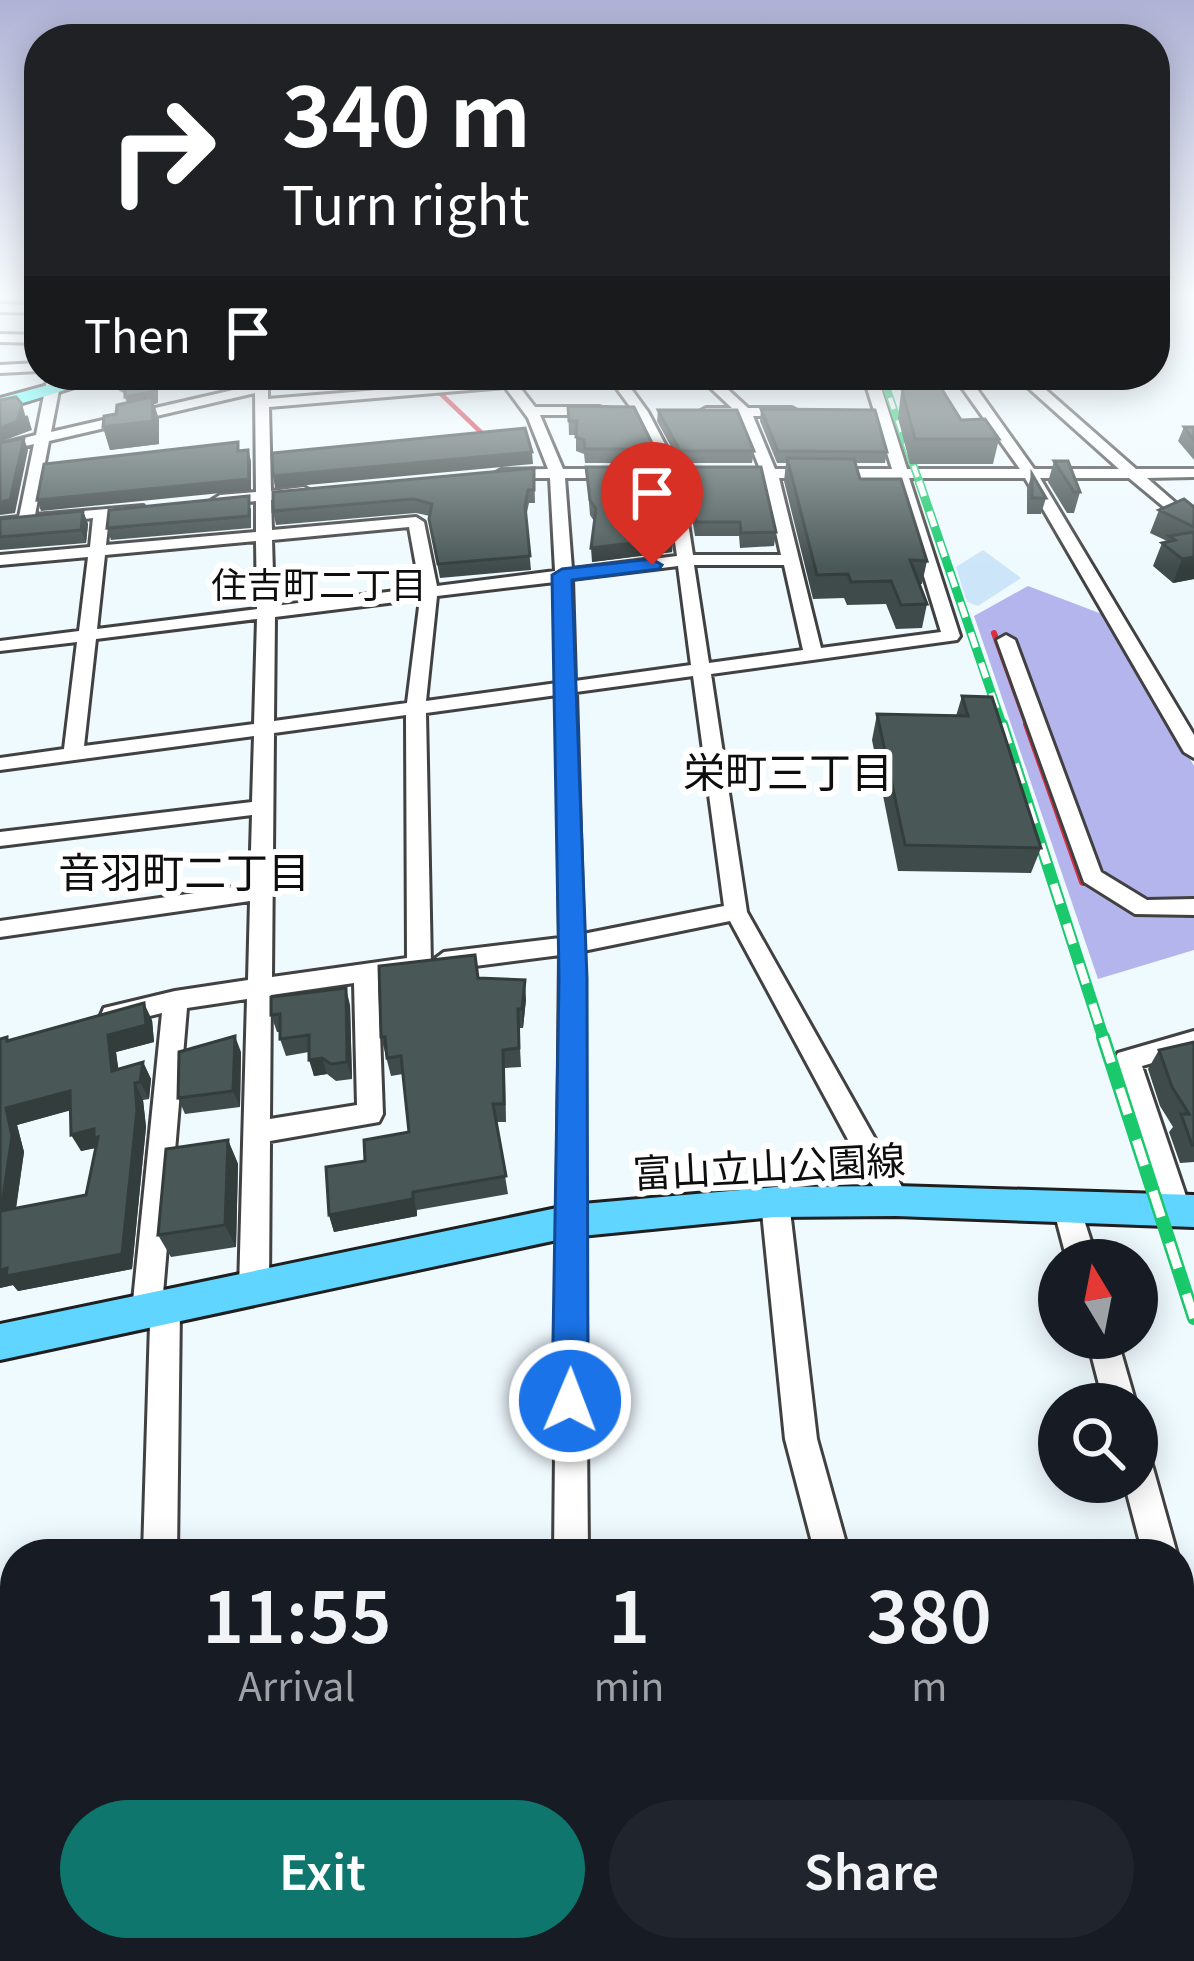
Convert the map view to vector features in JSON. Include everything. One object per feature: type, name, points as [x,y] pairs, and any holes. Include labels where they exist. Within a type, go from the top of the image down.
[{"type":"highway","points":[[0,404],[37,390]]},
{"type":"main road","name":"富山立山公園線","points":[[0,1342],[571,1221],[775,1202],[896,1201],[1186,1211]]},
{"type":"street","points":[[26,522],[53,390]]},
{"type":"street","points":[[0,448],[257,390]]},
{"type":"street","points":[[254,1289],[264,891],[265,495],[270,451],[262,390]]},
{"type":"street","points":[[513,390],[530,411],[533,429],[558,472],[572,945],[571,1539]]},
{"type":"street","points":[[625,390],[673,472],[736,913],[896,1201]]},
{"type":"street","points":[[720,390],[744,412],[768,473],[813,653]]},
{"type":"street","points":[[0,764],[951,636],[876,390]]},
{"type":"street","points":[[971,390],[1030,473],[1194,752]]},
{"type":"street","points":[[1037,390],[1194,527]]},
{"type":"street","points":[[530,411],[664,412]]},
{"type":"street","points":[[687,412],[814,412]]},
{"type":"street","points":[[862,413],[885,413]]},
{"type":"street","points":[[242,442],[270,451]]},
{"type":"street","points":[[38,467],[58,465]]},
{"type":"street","points":[[473,476],[558,472],[1194,473]]},
{"type":"street","points":[[205,502],[313,491]]},
{"type":"street","points":[[0,524],[164,506]]},
{"type":"street","points":[[73,753],[102,513]]},
{"type":"street","points":[[0,560],[416,522],[429,591],[416,706],[418,965]]},
{"type":"street","points":[[0,646],[687,560],[790,560]]},
{"type":"street","points":[[1006,640],[1092,877],[1143,908],[1194,907]]},
{"type":"street","points":[[0,839],[265,807]]},
{"type":"street","points":[[0,929],[264,891]]},
{"type":"street","points":[[87,1021],[175,1000],[572,945],[736,913]]},
{"type":"street","points":[[259,1132],[370,1114],[366,974]]},
{"type":"street","points":[[160,1539],[156,1309],[175,1000]]},
{"type":"street","points":[[1186,1211],[1127,1060],[1194,1041]]},
{"type":"street","points":[[775,1202],[801,1439],[828,1539]]},
{"type":"street","points":[[1067,1207],[1076,1239]]},
{"type":"street","points":[[1146,1503],[1156,1539]]},
{"type":"shaded area","points":[[983,550],[1021,578],[978,606],[967,602],[956,567]]},
{"type":"shaded area","points":[[1028,586],[1110,617],[1194,766],[1194,950],[1098,979],[974,616]]},
{"type":"building","points":[[125,390],[155,390],[155,391],[125,397]]},
{"type":"building","points":[[903,390],[942,390],[961,420],[985,419],[999,439],[915,439]]},
{"type":"building","points":[[16,397],[22,404],[18,418],[28,417],[0,428],[0,400]]},
{"type":"building","points":[[152,397],[153,421],[103,427],[104,416],[116,414],[117,405]]},
{"type":"building","points":[[568,406],[634,407],[655,449],[585,449],[584,440],[576,437],[577,421],[569,421]]},
{"type":"building","points":[[761,409],[875,410],[887,452],[778,451]]},
{"type":"building","points":[[658,410],[737,410],[754,451],[680,451]]},
{"type":"building","points":[[525,428],[532,452],[273,476],[272,453]]},
{"type":"building","points":[[24,438],[10,500],[0,502],[0,443]]},
{"type":"building","points":[[238,442],[238,451],[248,450],[249,479],[37,500],[44,464]]},
{"type":"building","points":[[787,458],[854,459],[860,479],[901,479],[927,561],[910,560],[927,604],[901,605],[891,581],[851,582],[848,574],[817,575]]},
{"type":"building","points":[[1054,461],[1068,461],[1080,492],[1074,492]]},
{"type":"building","points":[[586,467],[663,467],[673,538],[591,548],[596,509],[590,500]]},
{"type":"building","points":[[687,467],[761,467],[776,532],[741,533],[740,522],[696,522]]},
{"type":"building","points":[[534,468],[534,490],[528,490],[525,506],[530,556],[438,564],[429,519],[432,504],[414,499],[273,511],[273,492]]},
{"type":"building","points":[[1032,474],[1046,498],[1032,498]]},
{"type":"building","points":[[249,496],[249,516],[107,528],[109,510]]},
{"type":"building","points":[[1184,499],[1194,507],[1194,527],[1159,510]]},
{"type":"building","points":[[83,511],[81,530],[0,537],[0,519]]},
{"type":"building","points":[[1194,532],[1194,557],[1182,559],[1162,543],[1175,540],[1169,536]]},
{"type":"building","points":[[962,696],[992,697],[1041,848],[905,845],[877,714],[968,716]]},
{"type":"building","points":[[475,955],[478,978],[525,980],[522,1009],[518,1009],[519,1048],[503,1050],[504,1104],[493,1104],[506,1176],[413,1192],[413,1199],[329,1215],[326,1167],[365,1161],[364,1140],[409,1132],[401,1056],[387,1058],[385,1037],[381,1037],[379,966]]},
{"type":"building","points":[[346,988],[347,1062],[309,1060],[309,1035],[280,1039],[280,1014],[271,1015],[271,997]]},
{"type":"building","points":[[144,1003],[146,1025],[108,1035],[112,1071],[143,1062],[140,1082],[135,1083],[137,1110],[122,1254],[6,1276],[7,1268],[0,1270],[0,1039],[7,1037],[7,1041]],"holes":[[[70,1091],[71,1135],[94,1129],[94,1138],[98,1137],[86,1195],[1,1211],[12,1136],[6,1108]]]},
{"type":"building","points":[[235,1036],[233,1091],[178,1098],[179,1052]]},
{"type":"building","points":[[1194,1042],[1192,1145],[1181,1114],[1189,1114],[1172,1087],[1159,1050]]},
{"type":"building","points":[[228,1140],[225,1225],[158,1235],[166,1149]]},
{"type":"waterway","points":[[437,390],[486,437]]},
{"type":"waterway","points":[[994,633],[1028,727]]},
{"type":"waterway","points":[[1027,724],[1083,882]]},
{"type":"railway","points":[[887,390],[920,484]]},
{"type":"railway","points":[[919,481],[1002,725]]},
{"type":"railway","points":[[1002,725],[1104,1040]]},
{"type":"railway","points":[[1103,1037],[1194,1318]]},
{"type":"district","name":"住吉町二丁目","points":[[319,585]]},
{"type":"district","name":"栄町三丁目","points":[[788,773]]},
{"type":"district","name":"音羽町二丁目","points":[[184,873]]},
{"type":"route","points":[[570,1401],[573,978],[562,575],[652,565]]}]
